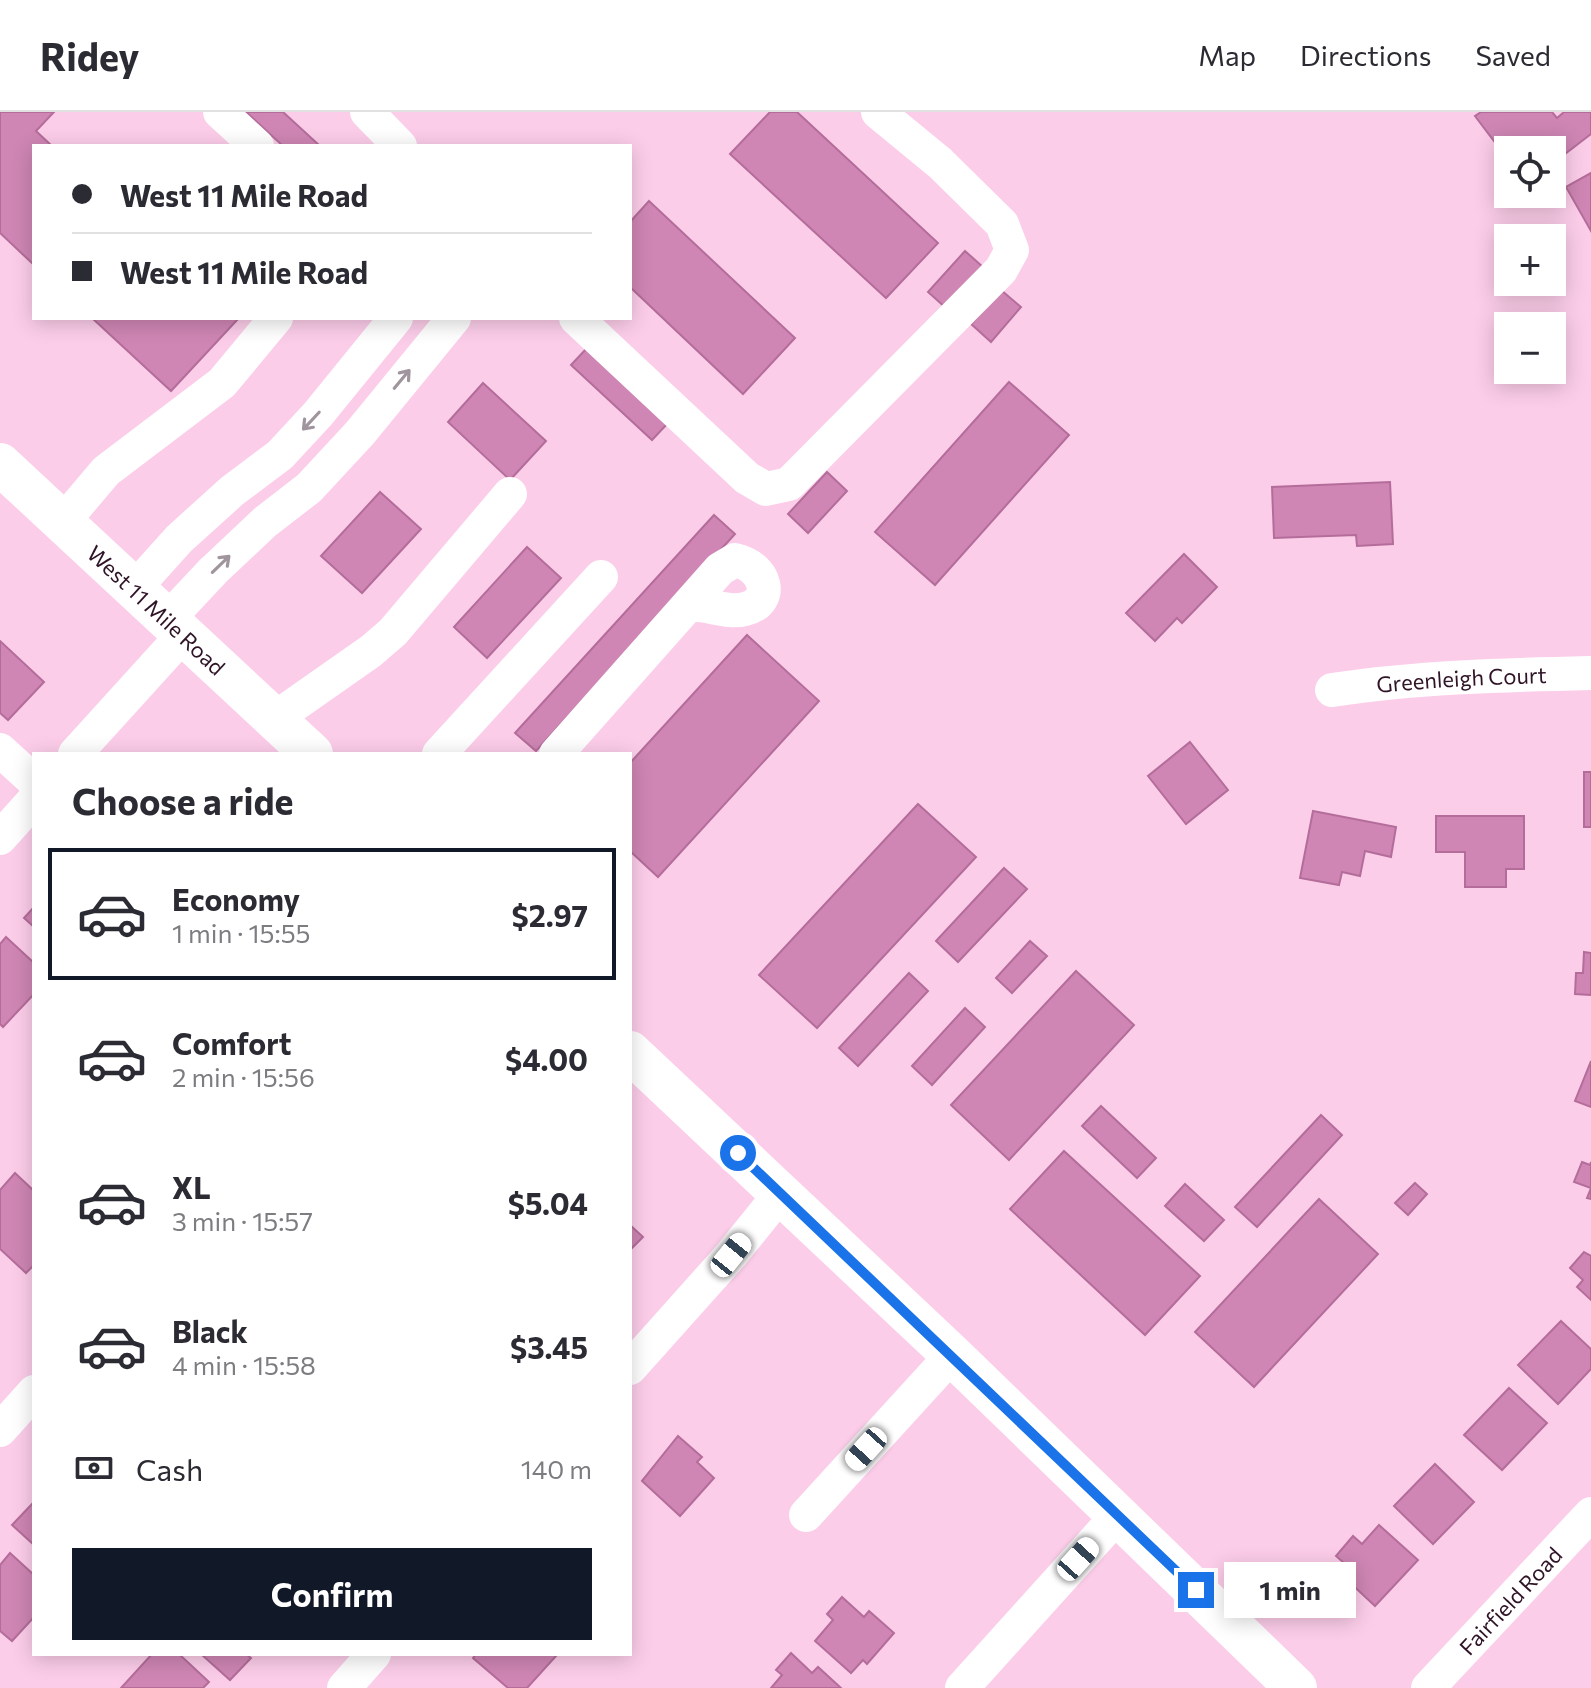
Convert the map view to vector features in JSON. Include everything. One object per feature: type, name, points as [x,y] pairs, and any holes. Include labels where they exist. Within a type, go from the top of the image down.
[{"type":"main road","name":"West 11 Mile Road","points":[[0,464],[310,752]]},
{"type":"main road","points":[[632,1054],[952,1355],[1296,1688]]},
{"type":"street","points":[[220,112],[255,144]]},
{"type":"street","points":[[367,112],[398,144]]},
{"type":"street","points":[[578,320],[747,478],[766,489],[789,484],[1001,270],[1012,250],[1002,224],[940,163],[878,112]]},
{"type":"street","points":[[62,523],[106,471],[222,383],[274,320]]},
{"type":"street","points":[[134,589],[190,529],[232,491],[280,455],[318,414],[394,320]]},
{"type":"street","points":[[77,752],[175,628],[213,571],[265,522],[309,488],[360,433],[452,320]]},
{"type":"street","points":[[274,719],[393,632],[510,494]]},
{"type":"street","points":[[441,752],[601,577]]},
{"type":"street","points":[[558,752],[689,605]]},
{"type":"street","name":"Greenleigh Court","points":[[1332,690],[1391,681],[1460,676],[1591,673]]},
{"type":"street","points":[[0,750],[32,779]]},
{"type":"street","points":[[0,838],[32,802]]},
{"type":"street","points":[[636,1350],[731,1255],[781,1193]]},
{"type":"street","points":[[806,1515],[952,1355]]},
{"type":"street","points":[[0,1430],[32,1394]]},
{"type":"street","name":"Fairfield Road","points":[[1428,1688],[1591,1514]]},
{"type":"street","points":[[962,1688],[1118,1515]]},
{"type":"street","points":[[344,1688],[372,1656]]},
{"type":"building","points":[[0,112],[54,112],[36,131],[50,144],[32,144],[32,263],[0,233]]},
{"type":"building","points":[[246,112],[283,112],[318,144],[281,144]]},
{"type":"building","points":[[770,112],[797,112],[938,243],[886,298],[730,154]]},
{"type":"building","points":[[1481,112],[1552,112],[1557,118],[1564,112],[1591,112],[1591,134],[1566,153],[1566,136],[1494,136],[1494,141],[1475,116]]},
{"type":"building","points":[[1591,173],[1591,231],[1566,187]]},
{"type":"building","points":[[649,201],[795,338],[743,394],[632,289],[632,220]]},
{"type":"building","points":[[965,251],[983,267],[946,308],[928,292]]},
{"type":"building","points":[[1001,290],[1021,307],[991,342],[971,324]]},
{"type":"building","points":[[94,320],[237,320],[171,391]]},
{"type":"building","points":[[587,348],[668,423],[652,440],[571,365]]},
{"type":"building","points":[[1009,382],[1069,435],[935,585],[875,532]]},
{"type":"building","points":[[483,383],[546,441],[510,480],[448,422]]},
{"type":"building","points":[[827,472],[847,491],[808,533],[788,514]]},
{"type":"building","points":[[1390,482],[1393,544],[1357,546],[1356,535],[1274,538],[1272,487]]},
{"type":"building","points":[[380,492],[421,529],[362,593],[321,556]]},
{"type":"building","points":[[714,515],[735,534],[536,751],[515,733]]},
{"type":"building","points":[[527,547],[561,578],[487,658],[454,627]]},
{"type":"building","points":[[1184,554],[1217,587],[1182,623],[1177,618],[1155,641],[1126,613]]},
{"type":"building","points":[[747,635],[819,701],[658,877],[632,853],[632,761]]},
{"type":"building","points":[[0,641],[44,682],[8,720],[0,713]]},
{"type":"building","points":[[1190,742],[1228,790],[1186,824],[1148,776]]},
{"type":"building","points":[[1584,772],[1591,772],[1591,827],[1584,827]]},
{"type":"building","points":[[918,804],[976,857],[817,1028],[759,975]]},
{"type":"building","points":[[1313,811],[1396,827],[1391,857],[1365,851],[1360,876],[1342,872],[1339,885],[1300,878]]},
{"type":"building","points":[[1436,816],[1524,816],[1524,869],[1506,869],[1506,887],[1465,887],[1465,852],[1436,852]]},
{"type":"building","points":[[1004,868],[1027,889],[958,962],[936,941]]},
{"type":"building","points":[[32,909],[32,925],[24,918]]},
{"type":"building","points":[[6,937],[32,961],[32,996],[3,1027],[0,1024],[0,944]]},
{"type":"building","points":[[1030,941],[1047,956],[1012,993],[996,978]]},
{"type":"building","points":[[1584,952],[1591,953],[1591,995],[1575,994],[1576,973],[1583,973]]},
{"type":"building","points":[[1076,971],[1134,1025],[1009,1160],[951,1105]]},
{"type":"building","points":[[909,973],[928,991],[858,1066],[839,1048]]},
{"type":"building","points":[[965,1008],[985,1027],[932,1085],[912,1066]]},
{"type":"building","points":[[1591,1061],[1591,1107],[1575,1101]]},
{"type":"building","points":[[1101,1106],[1156,1158],[1137,1178],[1082,1126]]},
{"type":"building","points":[[1321,1115],[1342,1135],[1257,1227],[1235,1207]]},
{"type":"building","points":[[1064,1151],[1200,1276],[1145,1335],[1010,1209]]},
{"type":"building","points":[[1582,1162],[1590,1165],[1591,1162],[1591,1188],[1574,1182]]},
{"type":"building","points":[[15,1173],[32,1189],[32,1267],[26,1273],[0,1249],[0,1190]]},
{"type":"building","points":[[1415,1183],[1427,1194],[1408,1215],[1395,1203]]},
{"type":"building","points":[[1185,1184],[1224,1220],[1204,1241],[1165,1206]]},
{"type":"building","points":[[1319,1199],[1378,1254],[1254,1387],[1195,1332]]},
{"type":"building","points":[[632,1227],[643,1237],[632,1248]]},
{"type":"building","points":[[1584,1252],[1591,1256],[1591,1300],[1577,1287],[1583,1280],[1570,1268]]},
{"type":"building","points":[[1561,1321],[1591,1349],[1591,1369],[1558,1404],[1518,1365]]},
{"type":"building","points":[[1509,1388],[1547,1423],[1502,1470],[1464,1435]]},
{"type":"building","points":[[678,1436],[702,1457],[697,1462],[714,1478],[680,1516],[642,1481]]},
{"type":"building","points":[[1435,1464],[1474,1502],[1433,1544],[1394,1506]]},
{"type":"building","points":[[32,1504],[32,1543],[12,1525]]},
{"type":"building","points":[[1379,1525],[1418,1560],[1375,1606],[1346,1579],[1353,1571],[1336,1556],[1353,1536],[1362,1544]]},
{"type":"building","points":[[10,1553],[32,1573],[32,1619],[12,1641],[0,1631],[0,1565]]},
{"type":"building","points":[[842,1597],[864,1617],[869,1611],[894,1633],[867,1664],[863,1660],[851,1673],[815,1641],[833,1620],[827,1614]]},
{"type":"building","points":[[791,1653],[812,1673],[818,1667],[841,1688],[771,1688],[782,1675],[776,1670]]},
{"type":"building","points":[[150,1656],[181,1656],[209,1682],[203,1688],[121,1688]]},
{"type":"building","points":[[203,1656],[251,1658],[230,1680]]},
{"type":"building","points":[[556,1656],[527,1688],[508,1688],[473,1658]]},
{"type":"route","points":[[738,1153],[1196,1590]]}]
